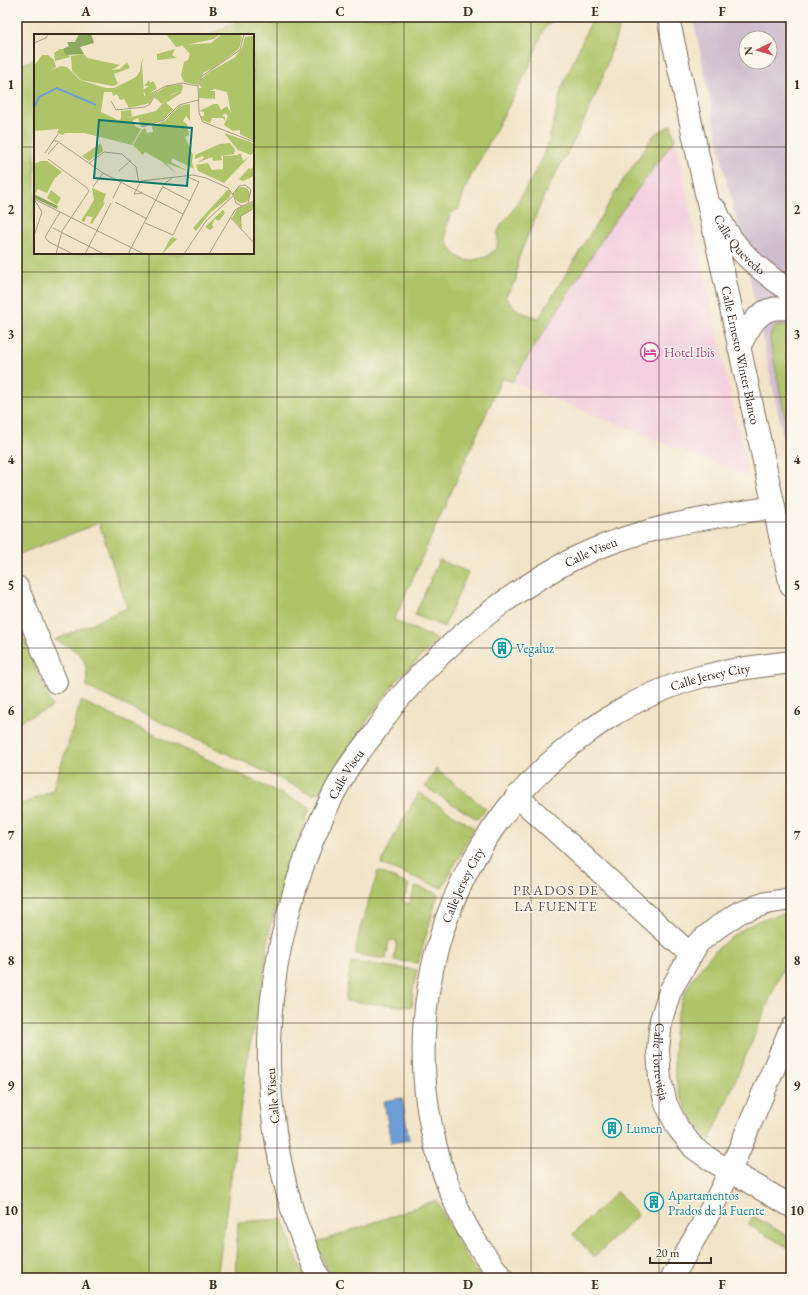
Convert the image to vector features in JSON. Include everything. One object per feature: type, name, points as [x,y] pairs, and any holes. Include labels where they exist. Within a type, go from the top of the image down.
[{"type":"street","name":"Calle Ernesto Winter Blanco","points":[[668,17],[791,586]]},
{"type":"street","name":"Calle Ernesto Winter Blanco","points":[[684,17],[691,123]]},
{"type":"street","name":"Calle Quevedo","points":[[704,184],[726,231],[746,256],[773,280],[791,292]]},
{"type":"street","points":[[739,347],[759,316],[769,310],[791,309]]},
{"type":"street","name":"Calle Viseu","points":[[319,1278],[292,1209],[282,1168],[274,1125],[271,1097],[269,1040],[273,990],[281,942],[294,890],[312,840],[347,770],[401,696],[440,654],[483,617],[543,577],[576,558],[630,536],[691,520],[774,507]]},
{"type":"street","points":[[17,588],[56,682]]},
{"type":"street","name":"Calle Jersey City","points":[[502,1278],[486,1258],[472,1235],[447,1182],[431,1126],[426,1098],[423,1068],[426,1009],[432,968],[442,933],[461,882],[489,833],[517,796],[547,765],[608,717],[653,694],[699,678],[744,668],[791,662]]},
{"type":"street","points":[[517,796],[691,955]]},
{"type":"street","name":"Calle Torrevieja","points":[[791,899],[767,903],[740,912],[719,926],[698,943],[670,991],[661,1020],[658,1050],[660,1079],[666,1104],[678,1128],[694,1148],[711,1160],[791,1206]]},
{"type":"street","points":[[672,1278],[714,1204],[730,1171],[791,1028]]},
{"type":"shaded area","points":[[693,17],[791,17],[791,473],[741,237],[724,170]]},
{"type":"shaded area","points":[[675,139],[748,477],[512,382],[612,224]]},
{"type":"green space","points":[[244,17],[557,17],[544,29],[528,69],[467,184],[459,208],[451,213],[446,226],[446,241],[453,252],[460,258],[469,261],[486,257],[497,248],[498,231],[510,215],[532,178],[549,141],[562,87],[588,28],[595,17],[621,17],[620,25],[599,87],[579,131],[546,191],[518,259],[516,280],[505,297],[519,311],[539,318],[622,182],[654,135],[671,125],[675,139],[612,224],[512,382],[502,378],[394,620],[438,640],[397,680],[365,724],[319,793],[312,794],[87,687],[86,668],[82,656],[72,648],[55,640],[127,608],[99,523],[19,554],[17,549],[17,66],[34,59],[34,254],[254,254],[254,34],[212,34]]},
{"type":"green space","points":[[783,325],[791,327],[791,424],[786,422],[770,340],[771,334],[774,330],[778,326]]},
{"type":"green space","points":[[439,560],[468,572],[444,627],[415,615]]},
{"type":"green space","points":[[17,622],[52,707],[17,722]]},
{"type":"green space","points":[[81,701],[310,807],[270,926],[261,999],[248,1054],[217,1278],[17,1278],[17,806],[52,791]]},
{"type":"green space","points":[[436,769],[486,809],[477,819],[425,787]]},
{"type":"green space","points":[[419,793],[474,828],[442,888],[381,864],[397,830]]},
{"type":"green space","points":[[378,871],[409,885],[403,902],[409,904],[416,886],[438,894],[418,963],[394,960],[397,941],[389,940],[386,959],[355,954],[360,928]]},
{"type":"green space","points":[[791,913],[791,949],[710,1140],[690,1115],[681,1097],[677,1082],[674,1061],[674,1036],[677,1016],[682,1001],[697,972],[719,947],[732,937],[760,920]]},
{"type":"green space","points":[[351,962],[417,970],[412,1007],[345,1001]]},
{"type":"green space","points":[[617,1192],[638,1215],[594,1257],[573,1234]]},
{"type":"green space","points":[[437,1200],[457,1240],[481,1278],[331,1278],[316,1243]]},
{"type":"green space","points":[[753,1216],[791,1238],[791,1249],[748,1225]]},
{"type":"green space","points":[[283,1219],[301,1270],[306,1278],[235,1278],[238,1222]]},
{"type":"water","points":[[402,1098],[409,1140],[391,1143],[384,1101]]},
{"type":"place","name":"Hotel Ibis","points":[[650,352]]},
{"type":"place","name":"Vegaluz","points":[[502,648]]},
{"type":"place","name":"Lumen","points":[[612,1128]]},
{"type":"place","name":"Apartamentos Prados de la Fuente","points":[[654,1202]]},
{"type":"district","name":"PRADOS DE LA FUENTE","points":[[556,898]]}]
